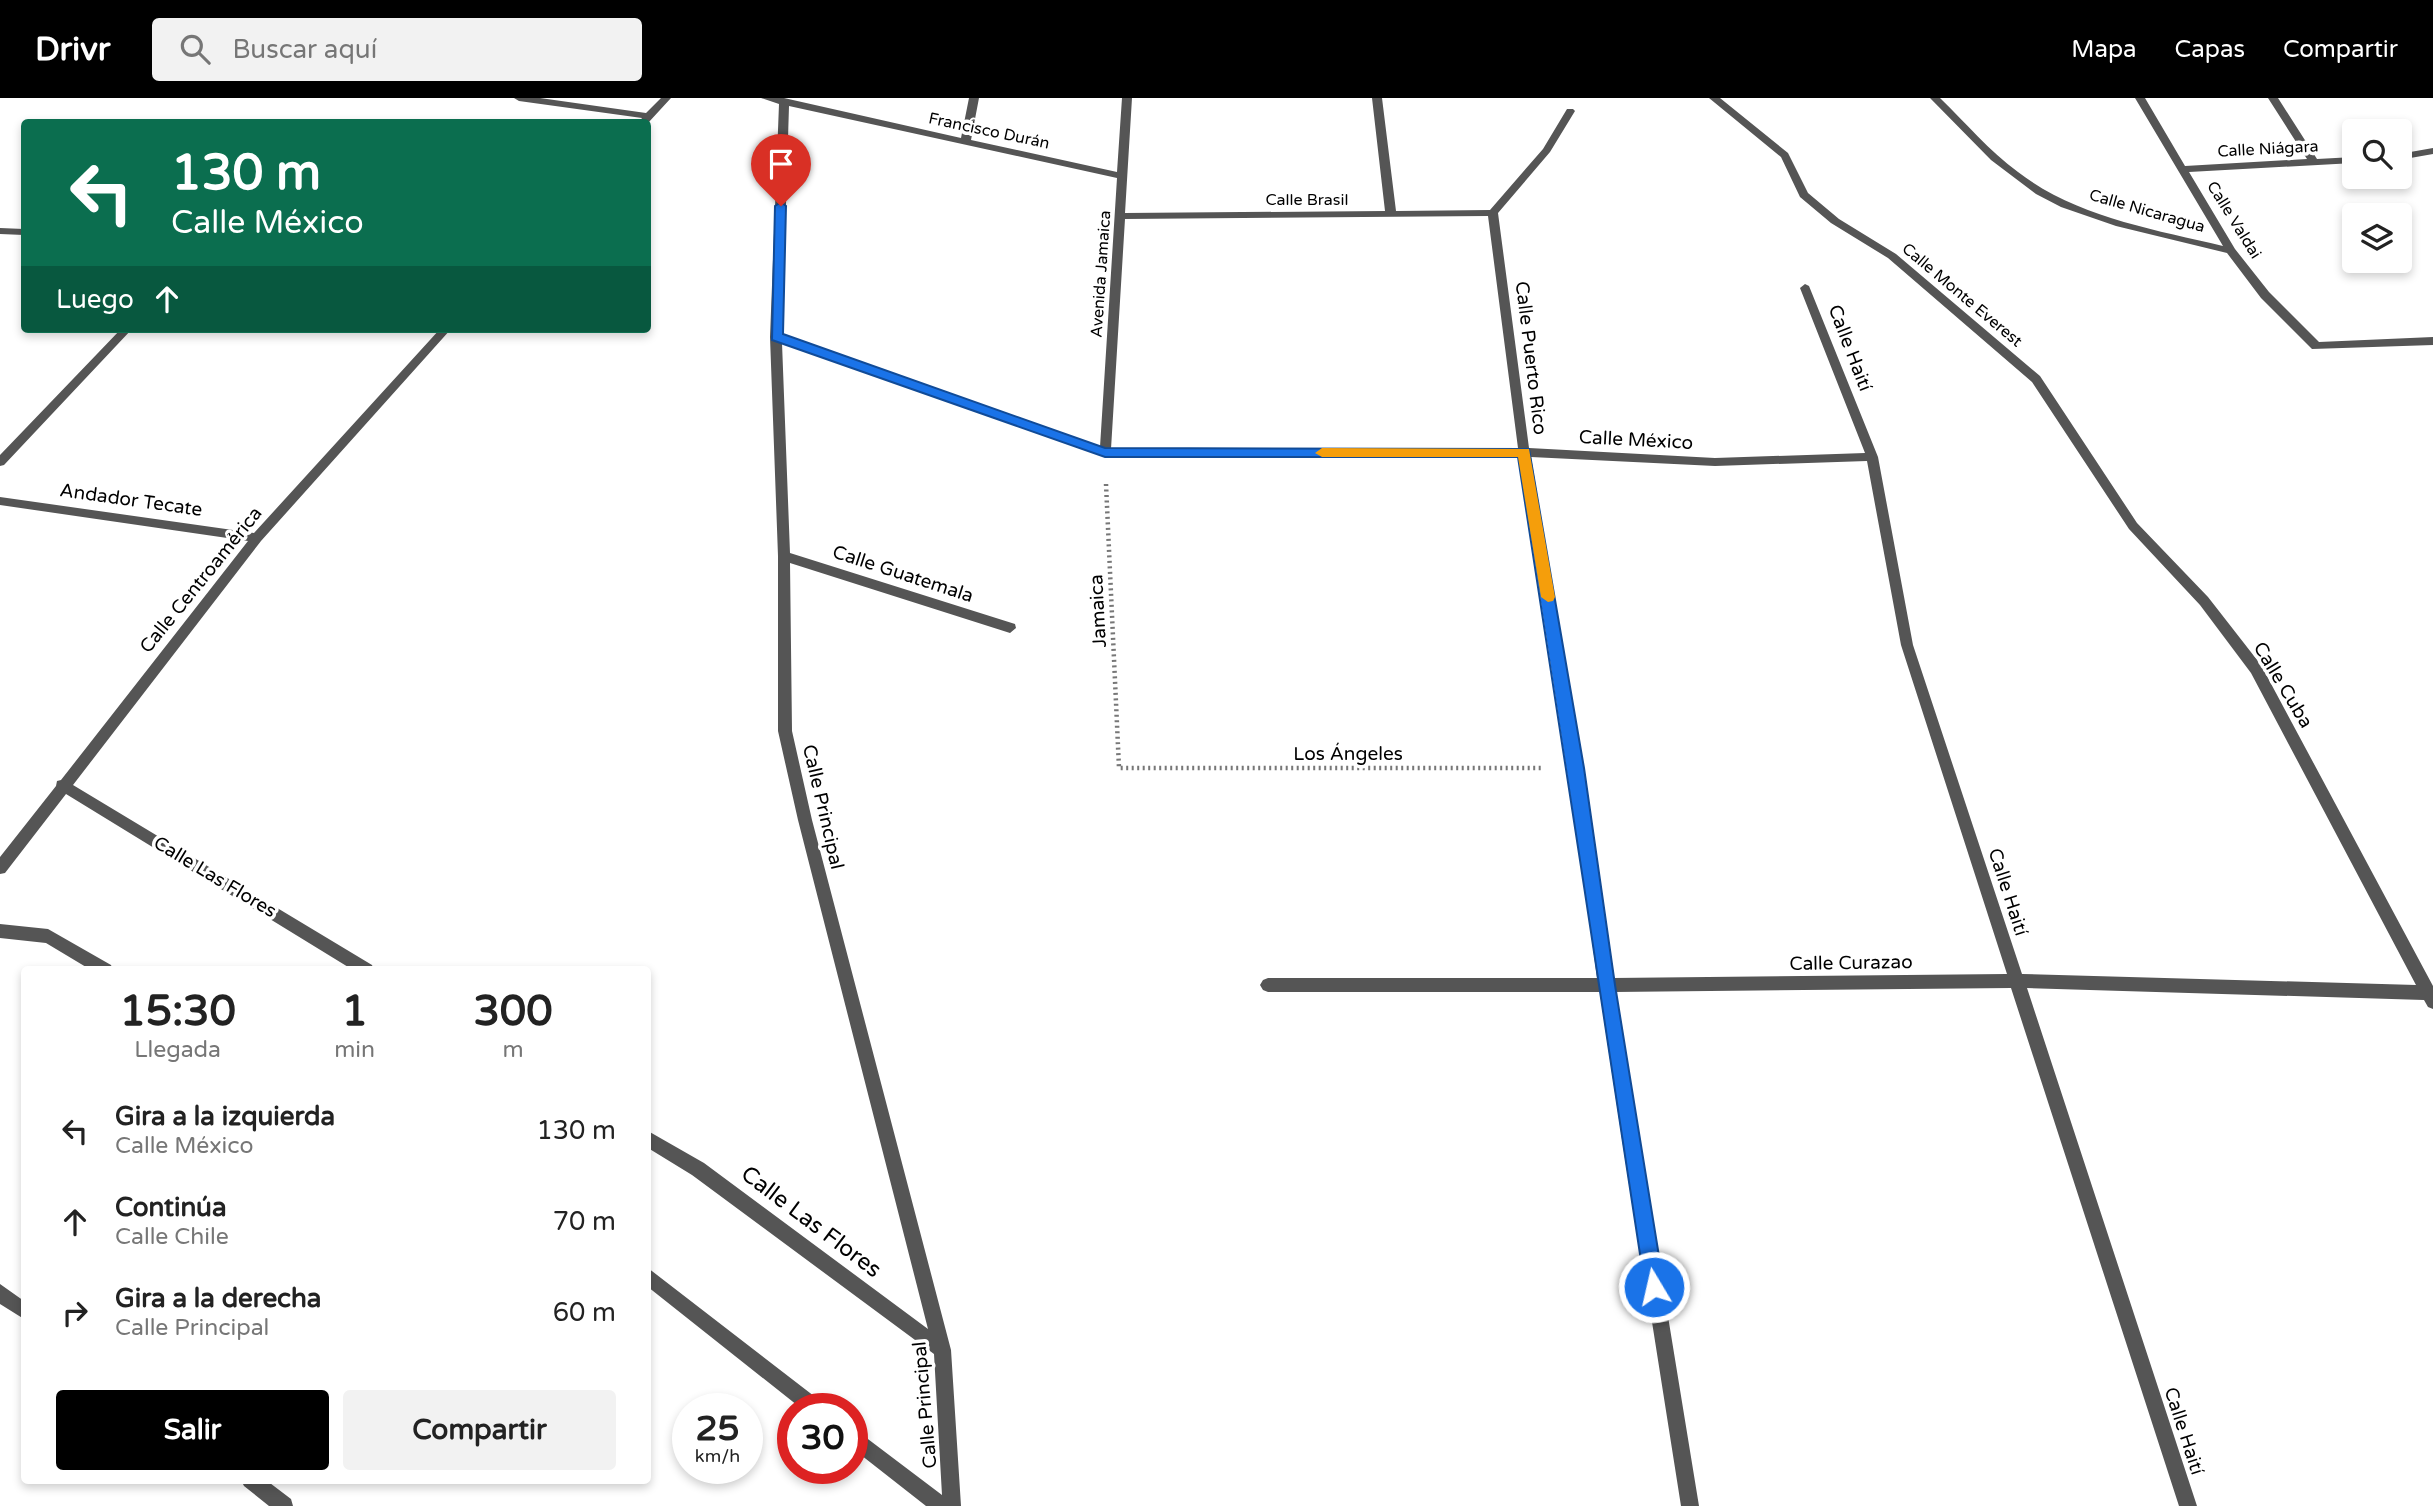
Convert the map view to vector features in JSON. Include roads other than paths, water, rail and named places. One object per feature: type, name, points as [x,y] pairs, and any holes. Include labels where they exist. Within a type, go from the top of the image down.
[{"type":"street","points":[[519,98],[646,119],[666,98]]},
{"type":"street","name":"Francisco Durán","points":[[766,98],[1122,176]]},
{"type":"street","points":[[965,143],[974,98]]},
{"type":"street","name":"Avenida Jamaica","points":[[1105,453],[1127,98]]},
{"type":"street","points":[[1377,98],[1391,215]]},
{"type":"street","name":"Calle Monte Everest","points":[[1714,98],[1785,155],[1804,195],[1835,221],[1892,256],[2036,379]]},
{"type":"street","name":"Calle Nicaragua","points":[[1936,98],[2015,176],[2055,200],[2111,220],[2231,251]]},
{"type":"street","name":"Calle Valdai","points":[[2140,98],[2231,251],[2265,295],[2316,346],[2433,341]]},
{"type":"street","points":[[2273,98],[2314,162]]},
{"type":"street","name":"Calle Principal","points":[[784,101],[776,337],[784,556],[785,731],[805,820],[942,1350],[952,1506]]},
{"type":"street","points":[[1493,213],[1547,150],[1570,111]]},
{"type":"street","points":[[2412,156],[2433,151]]},
{"type":"street","points":[[2415,156],[2433,159]]},
{"type":"street","name":"Calle Niágara","points":[[2184,169],[2342,161]]},
{"type":"street","name":"Calle Brasil","points":[[1120,216],[1493,213]]},
{"type":"street","name":"Calle Puerto Rico","points":[[1493,213],[1524,453],[1576,768],[1606,985],[1690,1506]]},
{"type":"street","points":[[0,242],[4,231]]},
{"type":"street","name":"Calle Haití","points":[[1805,288],[1872,457],[1906,645],[2188,1506]]},
{"type":"street","points":[[0,462],[123,333]]},
{"type":"street","name":"Calle Centroamérica","points":[[0,868],[257,538],[442,333]]},
{"type":"street","name":"Calle México","points":[[776,337],[1105,453],[1524,453],[1715,462],[1872,457]]},
{"type":"street","name":"Calle Cuba","points":[[2036,379],[2133,526],[2204,601],[2256,669],[2431,996]]},
{"type":"street","name":"Andador Tecate","points":[[0,500],[257,538]]},
{"type":"street","name":"Calle Guatemala","points":[[784,556],[1010,628]]},
{"type":"street","name":"Calle Las Flores","points":[[62,785],[360,966]]},
{"type":"street","points":[[0,931],[48,936],[99,966]]},
{"type":"street","name":"Calle Curazao","points":[[1268,985],[2017,981],[2431,996]]},
{"type":"street","name":"Calle Las Flores","points":[[651,1141],[698,1169],[942,1350]]},
{"type":"street","points":[[651,1279],[797,1393]]},
{"type":"street","points":[[0,1293],[21,1309]]},
{"type":"street","points":[[868,1448],[942,1506]]},
{"type":"street","points":[[255,1484],[284,1506]]}]
